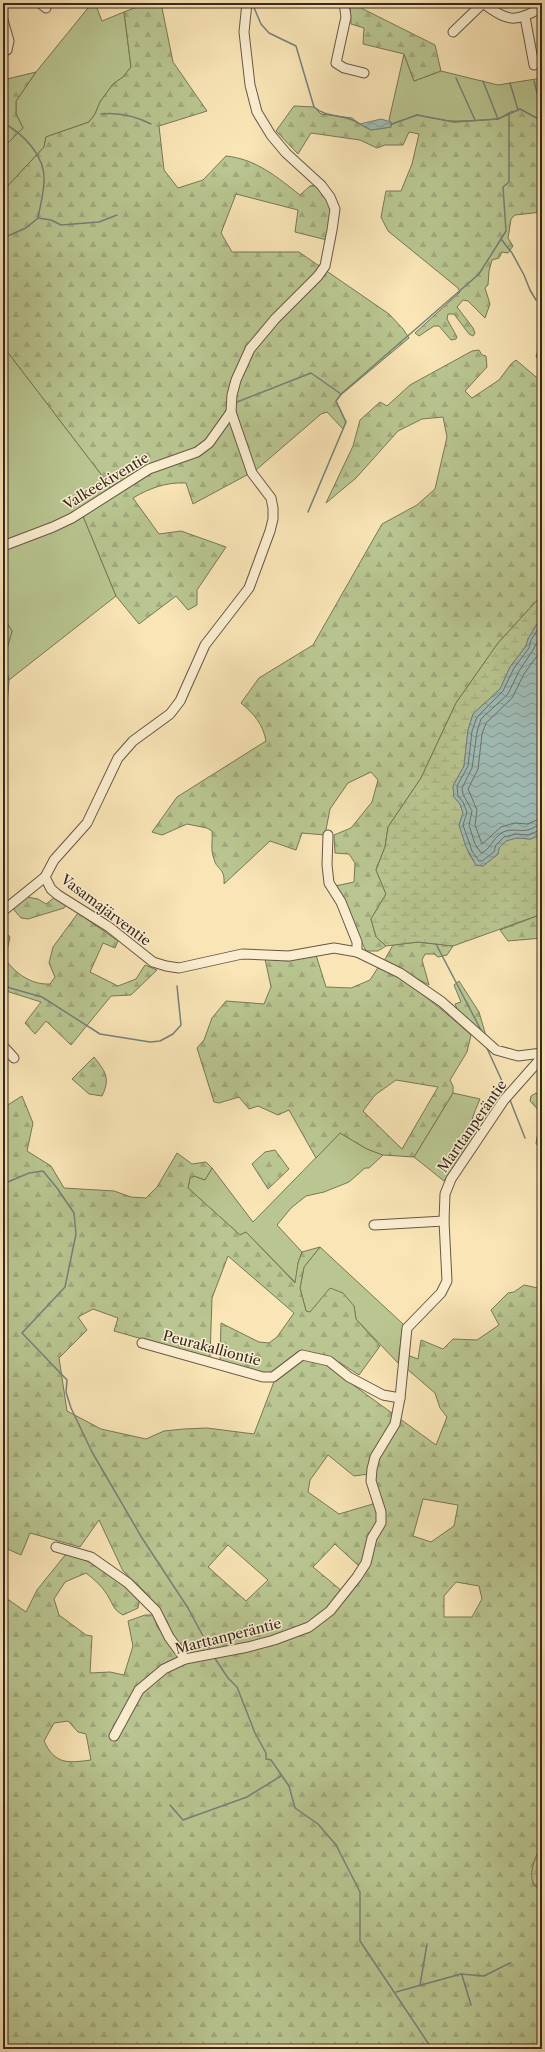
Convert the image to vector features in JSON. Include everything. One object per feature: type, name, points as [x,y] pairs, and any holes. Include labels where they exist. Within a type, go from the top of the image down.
[{"type":"street","name":"Vasamajärventie","points":[[247,3],[244,32],[253,102],[256,112],[270,135],[286,153],[321,185],[333,203],[334,217],[327,258],[318,276],[275,319],[250,349],[236,380],[232,395],[231,412],[252,473],[271,498],[273,519],[249,588],[205,645],[180,701],[170,714],[133,741],[118,758],[87,823],[54,860],[45,877],[51,889],[58,895],[109,927],[153,962],[179,968],[242,954],[289,956],[334,948],[357,952],[400,973],[436,998],[496,1050],[518,1056],[542,1053]]},
{"type":"street","points":[[344,3],[346,17],[336,63],[344,68],[364,74]]},
{"type":"street","points":[[453,32],[483,3],[500,16],[525,17],[542,7]]},
{"type":"street","points":[[525,17],[534,65]]},
{"type":"street","points":[[3,20],[9,41],[8,50]]},
{"type":"street","name":"Valkeekiventie","points":[[3,546],[72,518],[149,469],[197,452],[209,443],[231,412]]},
{"type":"street","points":[[328,835],[327,865],[329,883],[341,902],[357,942],[357,952]]},
{"type":"street","points":[[3,911],[45,877]]},
{"type":"street","points":[[3,1046],[14,1058]]},
{"type":"street","name":"Marttanperäntie","points":[[114,1736],[138,1690],[164,1669],[185,1659],[248,1648],[309,1627],[330,1611],[366,1563],[368,1547],[381,1523],[381,1512],[371,1481],[372,1468],[375,1457],[395,1424],[400,1398],[407,1328],[441,1293],[447,1281],[444,1221],[445,1194],[451,1179],[504,1100],[542,1057]]},
{"type":"street","points":[[374,1225],[444,1221]]},
{"type":"street","name":"Peurakalliontie","points":[[142,1343],[263,1377],[273,1377],[302,1355],[329,1361],[349,1377],[377,1392],[400,1398]]},
{"type":"street","points":[[56,1547],[91,1557],[128,1582],[156,1611],[169,1637],[185,1659]]},
{"type":"green space","points":[[92,3],[95,3],[102,21],[124,12],[131,67],[123,77],[113,84],[100,102],[95,114],[89,122],[46,137],[44,147],[3,191],[3,148],[23,128],[16,114],[16,101],[36,72]]},
{"type":"green space","points":[[147,3],[161,3],[173,62],[207,111],[159,126],[164,170],[178,188],[203,180],[226,156],[257,165],[300,195],[310,186],[318,185],[331,207],[327,240],[295,232],[298,210],[236,194],[221,233],[232,252],[299,252],[389,314],[409,338],[342,394],[336,401],[346,422],[343,429],[327,412],[321,414],[256,470],[193,504],[186,483],[158,486],[133,498],[159,534],[181,531],[226,547],[197,590],[197,605],[188,610],[176,596],[139,624],[116,596],[83,516],[110,498],[110,486],[3,346],[3,191],[44,147],[46,137],[89,122],[95,114],[100,102],[113,84],[123,77],[131,67],[124,12]]},
{"type":"green space","points":[[350,3],[358,3],[361,8],[435,45],[441,71],[414,81],[404,54],[363,44],[364,28],[351,24]]},
{"type":"green space","points":[[404,54],[414,81],[441,71],[498,85],[542,78],[542,121],[512,111],[498,119],[442,121],[417,115],[392,124],[389,120]]},
{"type":"green space","points":[[36,72],[16,101],[16,114],[23,128],[3,148],[3,80]]},
{"type":"green space","points":[[294,106],[314,107],[321,114],[352,118],[371,130],[391,127],[392,124],[417,115],[454,122],[498,119],[520,109],[542,121],[542,212],[515,215],[511,219],[508,238],[513,246],[508,253],[502,252],[499,258],[492,260],[489,271],[488,285],[485,288],[490,304],[485,318],[468,301],[463,300],[457,307],[473,328],[475,333],[473,336],[469,334],[454,314],[448,314],[447,319],[457,337],[456,339],[451,340],[439,326],[434,326],[419,336],[415,333],[460,292],[458,288],[388,231],[381,217],[386,191],[401,191],[412,164],[419,134],[409,132],[403,145],[385,145],[377,148],[360,140],[311,133],[298,154],[276,131]]},
{"type":"green space","points":[[542,333],[542,363],[536,357]]},
{"type":"green space","points":[[3,346],[110,486],[110,498],[83,516],[116,596],[9,680],[4,660],[12,631],[3,617]]},
{"type":"green space","points":[[479,350],[482,355],[486,356],[487,367],[465,391],[472,398],[499,380],[511,364],[516,360],[542,382],[542,595],[498,643],[456,703],[421,778],[388,827],[385,847],[376,870],[386,894],[371,919],[376,937],[386,946],[378,951],[366,951],[335,886],[354,882],[355,863],[349,854],[335,853],[334,835],[351,828],[372,802],[378,780],[371,772],[348,783],[330,809],[325,835],[302,833],[296,850],[270,841],[224,884],[222,872],[215,863],[213,855],[212,831],[207,828],[187,824],[162,835],[152,832],[177,797],[266,741],[260,724],[250,711],[241,703],[259,678],[313,645],[382,524],[417,505],[435,489],[447,437],[443,417],[422,419],[398,431],[356,478],[326,503],[353,446],[360,420],[380,402],[387,406],[410,385],[472,351]]},
{"type":"green space","points":[[542,595],[542,616],[528,639],[526,646],[510,667],[500,689],[473,714],[468,730],[464,766],[453,786],[454,797],[460,804],[463,813],[459,825],[469,854],[476,865],[483,866],[498,854],[499,848],[506,841],[516,838],[531,839],[542,833],[542,914],[453,946],[418,942],[386,946],[376,937],[371,919],[386,894],[376,870],[385,847],[388,827],[421,778],[456,703],[498,643]]},
{"type":"green space","points":[[3,617],[12,631],[4,660],[9,680],[3,759]]},
{"type":"green space","points":[[27,897],[38,899],[46,904],[55,897],[66,905],[64,908],[28,919],[21,918],[14,910],[15,905]]},
{"type":"green space","points":[[78,913],[118,941],[115,948],[103,943],[90,972],[118,986],[136,979],[145,965],[157,970],[131,995],[111,996],[71,1045],[46,1021],[35,1034],[25,1023],[41,1002],[3,990],[3,929],[10,937],[5,959],[9,964],[24,977],[30,980],[43,984],[50,984],[55,977],[49,963],[53,947]]},
{"type":"green space","points":[[542,914],[542,938],[508,941],[500,930]]},
{"type":"green space","points":[[418,942],[453,946],[447,955],[438,957],[434,954],[425,954],[422,960],[429,985],[384,961],[393,945]]},
{"type":"green space","points":[[316,955],[326,987],[351,988],[370,980],[379,966],[404,981],[427,998],[471,1035],[467,1052],[450,1080],[453,1086],[453,1093],[414,1157],[383,1155],[367,1149],[340,1133],[316,1158],[289,1110],[278,1115],[258,1106],[249,1109],[239,1097],[219,1103],[214,1102],[197,1048],[204,1040],[212,1018],[226,1001],[264,1004],[271,987],[265,959],[288,961]],"holes":[[[396,1080],[438,1087],[402,1149],[363,1111],[375,1095]]]},
{"type":"green space","points":[[459,981],[479,1012],[486,1036],[458,1011],[455,1004],[461,1002],[454,985]]},
{"type":"green space","points":[[94,1057],[106,1075],[105,1090],[102,1096],[89,1094],[72,1079]]},
{"type":"green space","points":[[453,1093],[480,1099],[471,1124],[472,1140],[444,1181],[414,1157]]},
{"type":"green space","points":[[536,1093],[542,1099],[542,1114],[530,1101],[531,1096]]},
{"type":"green space","points":[[22,1096],[33,1123],[27,1151],[51,1166],[64,1188],[114,1191],[131,1197],[146,1198],[157,1187],[177,1153],[192,1164],[206,1162],[212,1168],[205,1180],[194,1176],[190,1178],[188,1188],[240,1235],[246,1232],[295,1283],[298,1263],[302,1252],[320,1247],[304,1267],[300,1288],[306,1311],[310,1312],[330,1288],[343,1293],[354,1306],[356,1319],[380,1346],[359,1375],[339,1362],[334,1371],[436,1445],[447,1417],[440,1408],[435,1393],[407,1369],[407,1355],[418,1359],[421,1340],[443,1349],[453,1339],[477,1340],[499,1325],[491,1310],[508,1293],[514,1292],[524,1285],[542,1289],[542,1844],[533,1868],[533,1883],[536,1887],[542,1888],[542,2049],[3,2049],[3,1596],[26,1612],[37,1590],[66,1554],[77,1557],[105,1571],[140,1597],[138,1608],[123,1615],[114,1608],[107,1594],[96,1581],[86,1573],[65,1582],[54,1599],[59,1615],[86,1635],[92,1636],[90,1673],[110,1672],[124,1675],[133,1646],[128,1621],[145,1615],[153,1615],[158,1628],[179,1655],[189,1654],[171,1633],[167,1621],[145,1592],[123,1571],[99,1520],[80,1547],[30,1533],[21,1555],[3,1547],[3,1108]],"holes":[[[228,1256],[294,1313],[277,1337],[269,1343],[259,1342],[221,1323],[220,1361],[275,1379],[254,1434],[207,1428],[184,1429],[164,1431],[146,1439],[101,1429],[67,1411],[59,1358],[87,1330],[78,1317],[93,1309],[118,1318],[114,1331],[210,1358],[212,1298]],[[328,1455],[354,1476],[369,1474],[373,1504],[339,1514],[308,1492],[310,1480]],[[423,1499],[458,1505],[454,1526],[431,1542],[413,1536]],[[335,1544],[360,1567],[342,1591],[313,1567]],[[228,1545],[268,1580],[246,1601],[208,1567]],[[456,1582],[479,1586],[482,1599],[472,1617],[444,1617],[444,1596]],[[68,1721],[78,1732],[86,1734],[91,1760],[76,1762],[63,1761],[53,1755],[44,1741],[54,1723]]]},
{"type":"green space","points":[[539,1125],[542,1125],[542,1146],[536,1144]]},
{"type":"green space","points":[[340,1133],[367,1149],[383,1155],[369,1168],[365,1168],[349,1182],[324,1192],[306,1196],[291,1208],[277,1225],[302,1252],[298,1263],[296,1283],[246,1232],[240,1235],[188,1188],[190,1178],[194,1176],[205,1180],[212,1168],[253,1222]]},
{"type":"green space","points":[[275,1150],[289,1169],[268,1189],[252,1164],[265,1152]]},
{"type":"green space","points":[[320,1247],[403,1324],[398,1363],[356,1319],[354,1306],[315,1308],[309,1313],[306,1311],[300,1288],[304,1267]]},
{"type":"green space","points":[[542,1844],[542,1888],[536,1886],[533,1881],[532,1869]]},
{"type":"water","points":[[381,119],[391,122],[391,127],[371,130],[360,124]]},
{"type":"water","points":[[542,616],[542,833],[531,839],[516,838],[506,841],[499,848],[498,854],[483,866],[476,865],[466,847],[459,825],[463,813],[460,804],[454,797],[453,786],[464,766],[468,730],[473,714],[500,689],[510,667],[526,646],[528,639]]},
{"type":"waterway","points":[[4,7],[12,3]]},
{"type":"waterway","points":[[252,3],[261,24],[269,33],[296,46],[314,107],[324,113],[348,118],[360,124]]},
{"type":"waterway","points":[[456,78],[475,120]]},
{"type":"waterway","points":[[483,81],[498,119]]},
{"type":"waterway","points":[[534,81],[542,112]]},
{"type":"waterway","points":[[510,83],[518,110]]},
{"type":"waterway","points":[[392,124],[417,115],[454,122],[498,119],[520,109],[542,121]]},
{"type":"waterway","points":[[101,114],[127,115],[151,124]]},
{"type":"waterway","points":[[509,114],[509,182],[503,187],[506,231],[501,239],[512,253],[536,300]]},
{"type":"waterway","points":[[3,123],[11,127],[32,147],[44,172],[43,195],[38,218],[26,228],[3,238]]},
{"type":"waterway","points":[[38,218],[51,220],[61,225],[99,222],[117,215]]},
{"type":"waterway","points":[[308,512],[346,422],[336,401],[341,394],[479,274],[501,239]]},
{"type":"waterway","points":[[538,302],[542,308]]},
{"type":"waterway","points":[[237,402],[311,373],[341,394]]},
{"type":"waterway","points":[[436,944],[482,1032]]},
{"type":"waterway","points":[[3,984],[10,988],[42,997],[100,1034],[150,1042],[160,1041],[173,1034],[181,1025],[177,986]]},
{"type":"waterway","points":[[486,1046],[507,1092]]},
{"type":"waterway","points":[[510,1100],[525,1138]]},
{"type":"waterway","points":[[3,1184],[29,1173],[43,1171],[74,1213],[76,1234],[65,1287],[22,1333],[67,1380],[66,1392],[71,1408],[92,1452],[142,1538],[188,1608],[211,1651]]},
{"type":"waterway","points":[[214,1657],[228,1678],[237,1687],[255,1733],[266,1753],[266,1759],[271,1760],[289,1786],[295,1808],[318,1824],[336,1845],[360,1892],[360,1941],[432,2049]]},
{"type":"waterway","points":[[170,1805],[183,1820],[247,1797],[281,1776]]},
{"type":"waterway","points":[[420,1985],[427,1944]]},
{"type":"waterway","points":[[396,1992],[461,1974],[484,1976],[510,1963]]},
{"type":"waterway","points":[[462,1975],[471,2005]]}]
